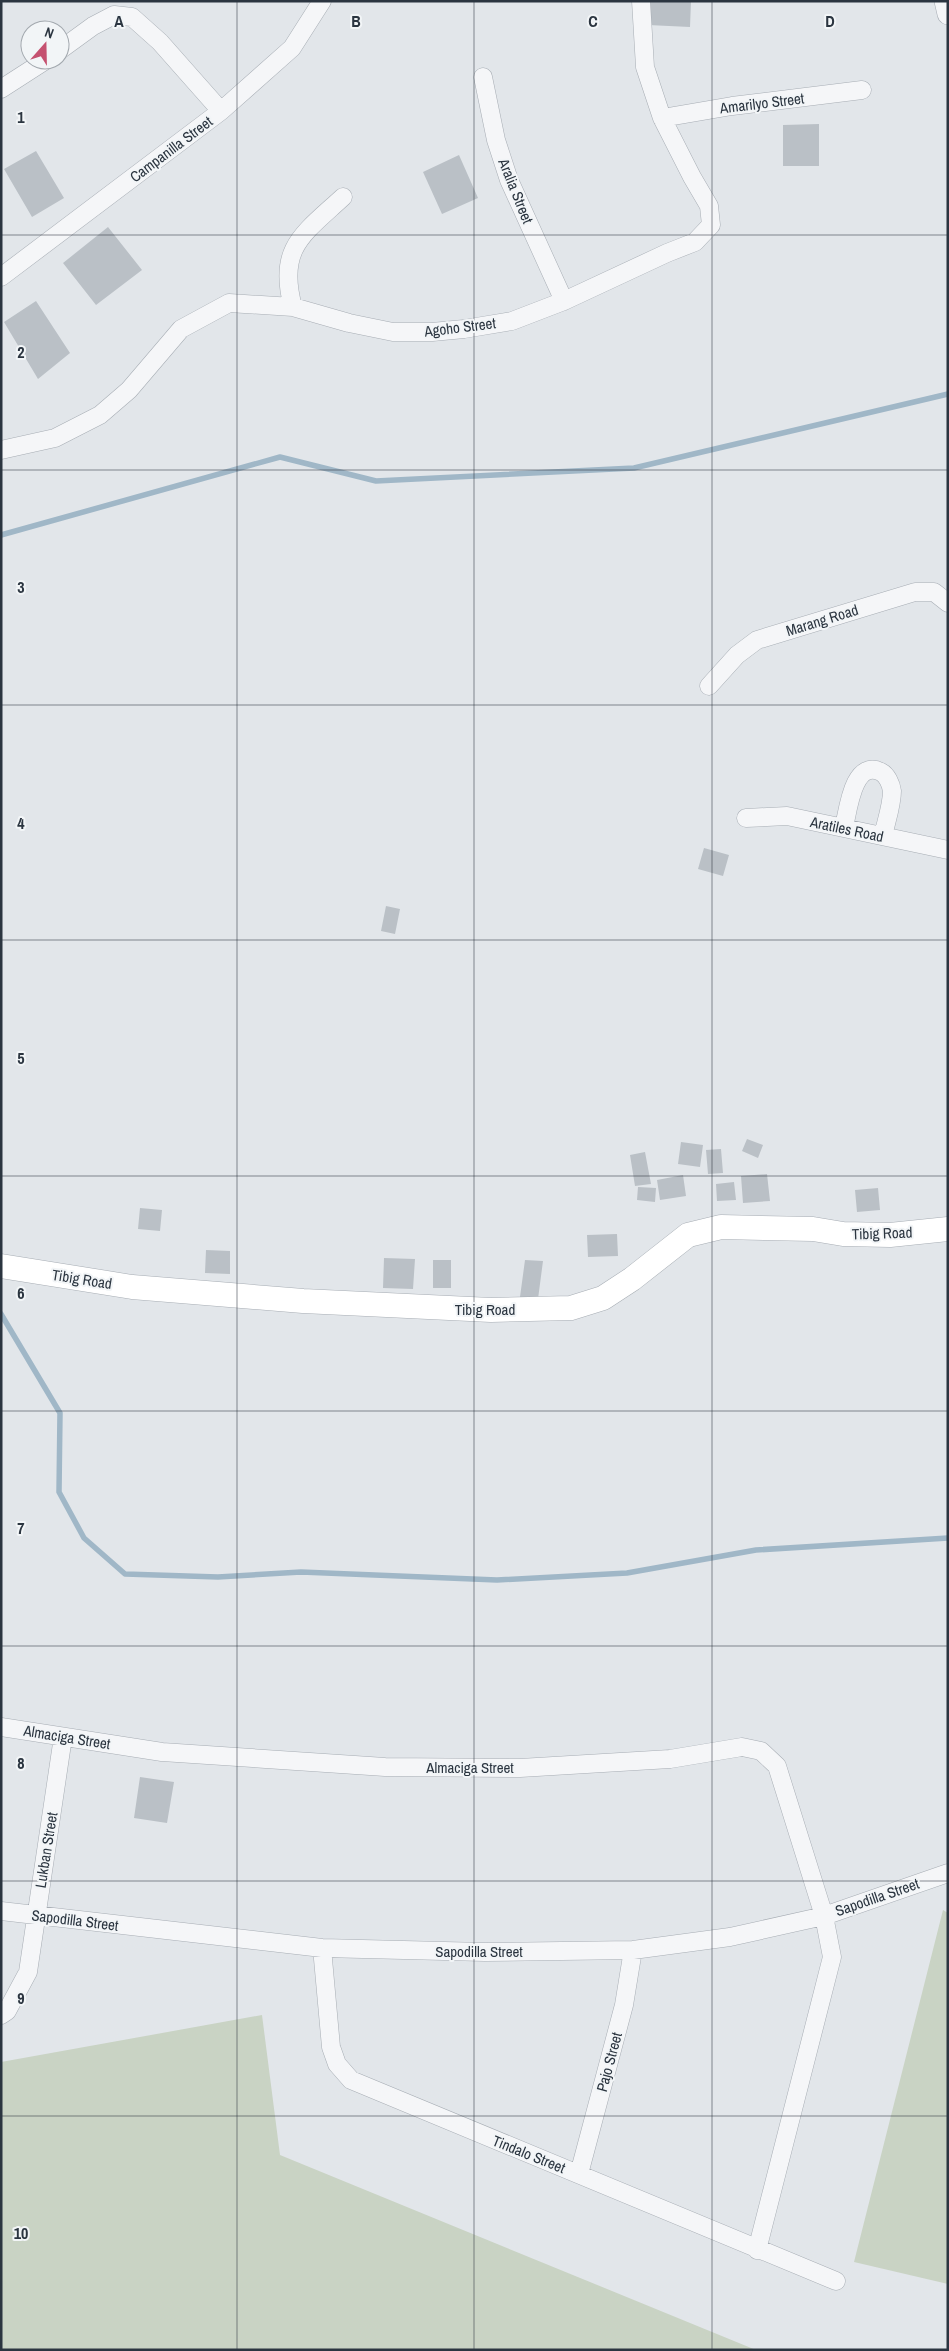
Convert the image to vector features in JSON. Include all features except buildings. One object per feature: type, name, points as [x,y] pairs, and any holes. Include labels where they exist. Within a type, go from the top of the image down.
[{"type":"main road","name":"Tibig Road","points":[[1,1266],[132,1288],[302,1301],[490,1310],[572,1308],[602,1298],[632,1280],[688,1236],[721,1227],[814,1229],[843,1234],[890,1235],[948,1229]]},
{"type":"street","name":"Campanilla Street","points":[[1,277],[221,111],[292,48],[322,1]]},
{"type":"street","name":"Agoho Street","points":[[1,450],[55,438],[100,415],[129,390],[181,329],[229,303],[293,307],[349,323],[394,332],[432,332],[512,321],[564,301],[695,242],[712,224],[709,206],[692,178],[662,118],[645,67],[641,1]]},
{"type":"street","points":[[944,1],[948,14]]},
{"type":"street","points":[[70,42],[92,26],[114,14],[132,17],[160,42],[221,111]]},
{"type":"street","points":[[1,89],[30,70]]},
{"type":"street","name":"Aralia Street","points":[[483,77],[496,140],[509,180],[564,301]]},
{"type":"street","name":"Amarilyo Street","points":[[662,118],[732,106],[862,90]]},
{"type":"street","points":[[293,307],[287,285],[288,261],[304,233],[343,197]]},
{"type":"street","name":"Marang Road","points":[[710,686],[737,655],[758,640],[915,592],[934,592],[948,603]]},
{"type":"street","points":[[844,827],[854,783],[862,773],[872,770],[880,772],[889,779],[892,791],[884,836]]},
{"type":"street","name":"Aratiles Road","points":[[746,818],[787,816],[948,850]]},
{"type":"street","name":"Almaciga Street","points":[[1,1727],[162,1752],[385,1767],[520,1768],[670,1759],[742,1747],[761,1751],[777,1766],[824,1916],[832,1957],[757,2250]]},
{"type":"street","name":"Lukban Street","points":[[1,2015],[7,2011],[28,1972],[63,1737]]},
{"type":"street","name":"Sapodilla Street","points":[[1,1910],[36,1916],[322,1948],[485,1952],[633,1950],[730,1937],[824,1916],[948,1873]]},
{"type":"street","name":"Tindalo Street","points":[[322,1948],[331,2047],[337,2064],[351,2080],[757,2250],[836,2281]]},
{"type":"street","name":"Pajo Street","points":[[579,2174],[624,2005],[633,1950]]},
{"type":"green space","points":[[943,1910],[948,1913],[948,2284],[854,2262]]},
{"type":"green space","points":[[262,2015],[280,2155],[756,2350],[1,2350],[1,2062]]},
{"type":"waterway","points":[[1,535],[280,457],[376,481],[634,468],[948,394]]},
{"type":"waterway","points":[[1,1314],[60,1413],[59,1492],[84,1538],[125,1574],[218,1577],[301,1572],[497,1580],[627,1573],[756,1550],[948,1538]]}]
